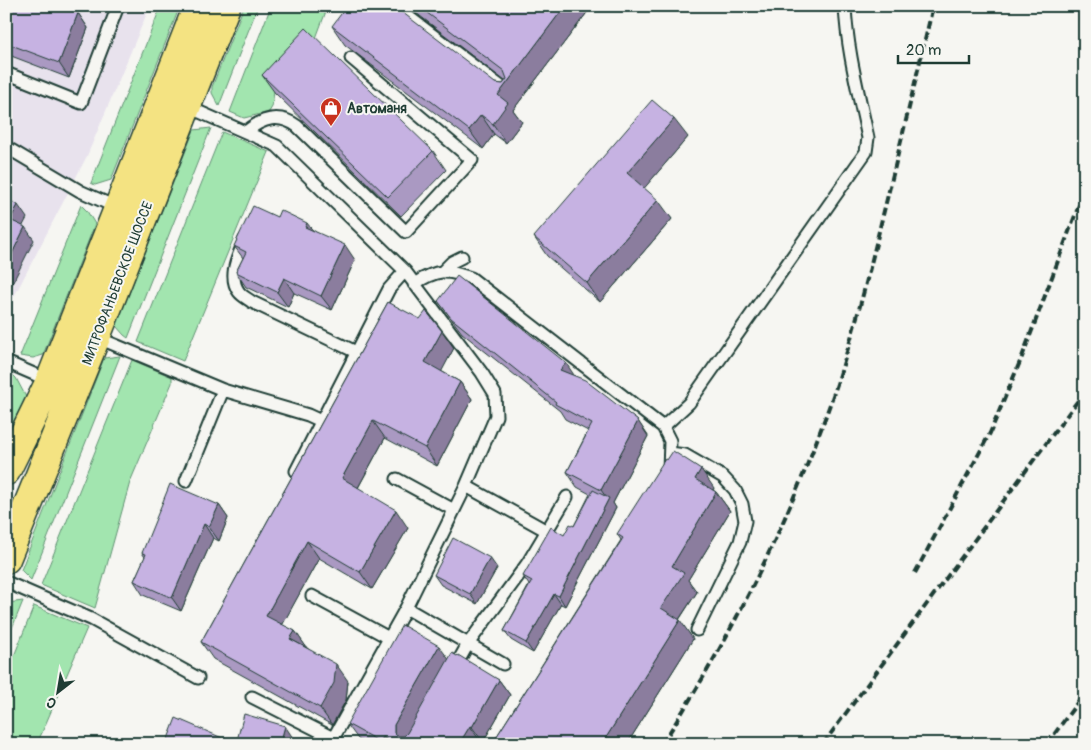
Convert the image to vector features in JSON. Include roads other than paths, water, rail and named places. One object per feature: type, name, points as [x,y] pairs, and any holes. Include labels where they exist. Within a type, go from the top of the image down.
[{"type":"main road","name":"МИТРОФАНЬЕВСКОЕ ШОССЕ","points":[[6,471],[50,381],[198,6]]},
{"type":"main road","name":"МИТРОФАНЬЕВСКОЕ ШОССЕ","points":[[6,559],[96,337],[226,6]]},
{"type":"lane","points":[[6,73],[81,103],[118,6]]},
{"type":"lane","points":[[394,6],[513,96]]},
{"type":"lane","points":[[663,427],[689,403],[866,152],[868,138],[851,56],[845,6]]},
{"type":"lane","points":[[247,131],[263,120],[271,118],[289,120],[406,232],[472,160],[351,58]]},
{"type":"lane","points":[[186,106],[247,131],[277,146],[405,271],[482,373],[495,394],[496,416],[466,486],[406,608],[331,741],[252,697]]},
{"type":"lane","points":[[6,147],[80,191],[118,208]]},
{"type":"lane","points":[[250,225],[234,266],[234,282],[239,293],[252,302],[356,352]]},
{"type":"lane","points":[[443,271],[452,262],[462,257]]},
{"type":"lane","points":[[290,483],[389,289],[405,271]]},
{"type":"lane","points":[[414,284],[428,274],[443,271],[471,278],[663,427],[670,441],[670,465],[664,483]]},
{"type":"lane","points":[[96,337],[223,390],[308,415],[321,421]]},
{"type":"lane","points":[[6,362],[50,381]]},
{"type":"lane","points":[[186,481],[223,390]]},
{"type":"lane","points":[[670,453],[684,455],[723,477],[735,490],[742,504],[745,521],[740,542],[697,630]]},
{"type":"lane","points":[[397,479],[454,510]]},
{"type":"lane","points":[[466,486],[547,531]]},
{"type":"lane","points":[[449,677],[468,644],[527,564],[567,496]]},
{"type":"lane","points":[[6,582],[91,620],[198,678]]},
{"type":"lane","points":[[312,596],[389,638]]},
{"type":"lane","points":[[406,608],[503,664]]},
{"type":"railway","points":[[662,744],[689,702],[761,570],[802,478],[820,431],[837,384],[871,263],[933,6]]},
{"type":"railway","points":[[915,573],[990,433],[1022,357],[1085,189]]},
{"type":"railway","points":[[823,744],[1085,391]]},
{"type":"railway","points":[[1047,744],[1085,692]]},
{"type":"place","name":"Автоманя","points":[[331,127]]}]
